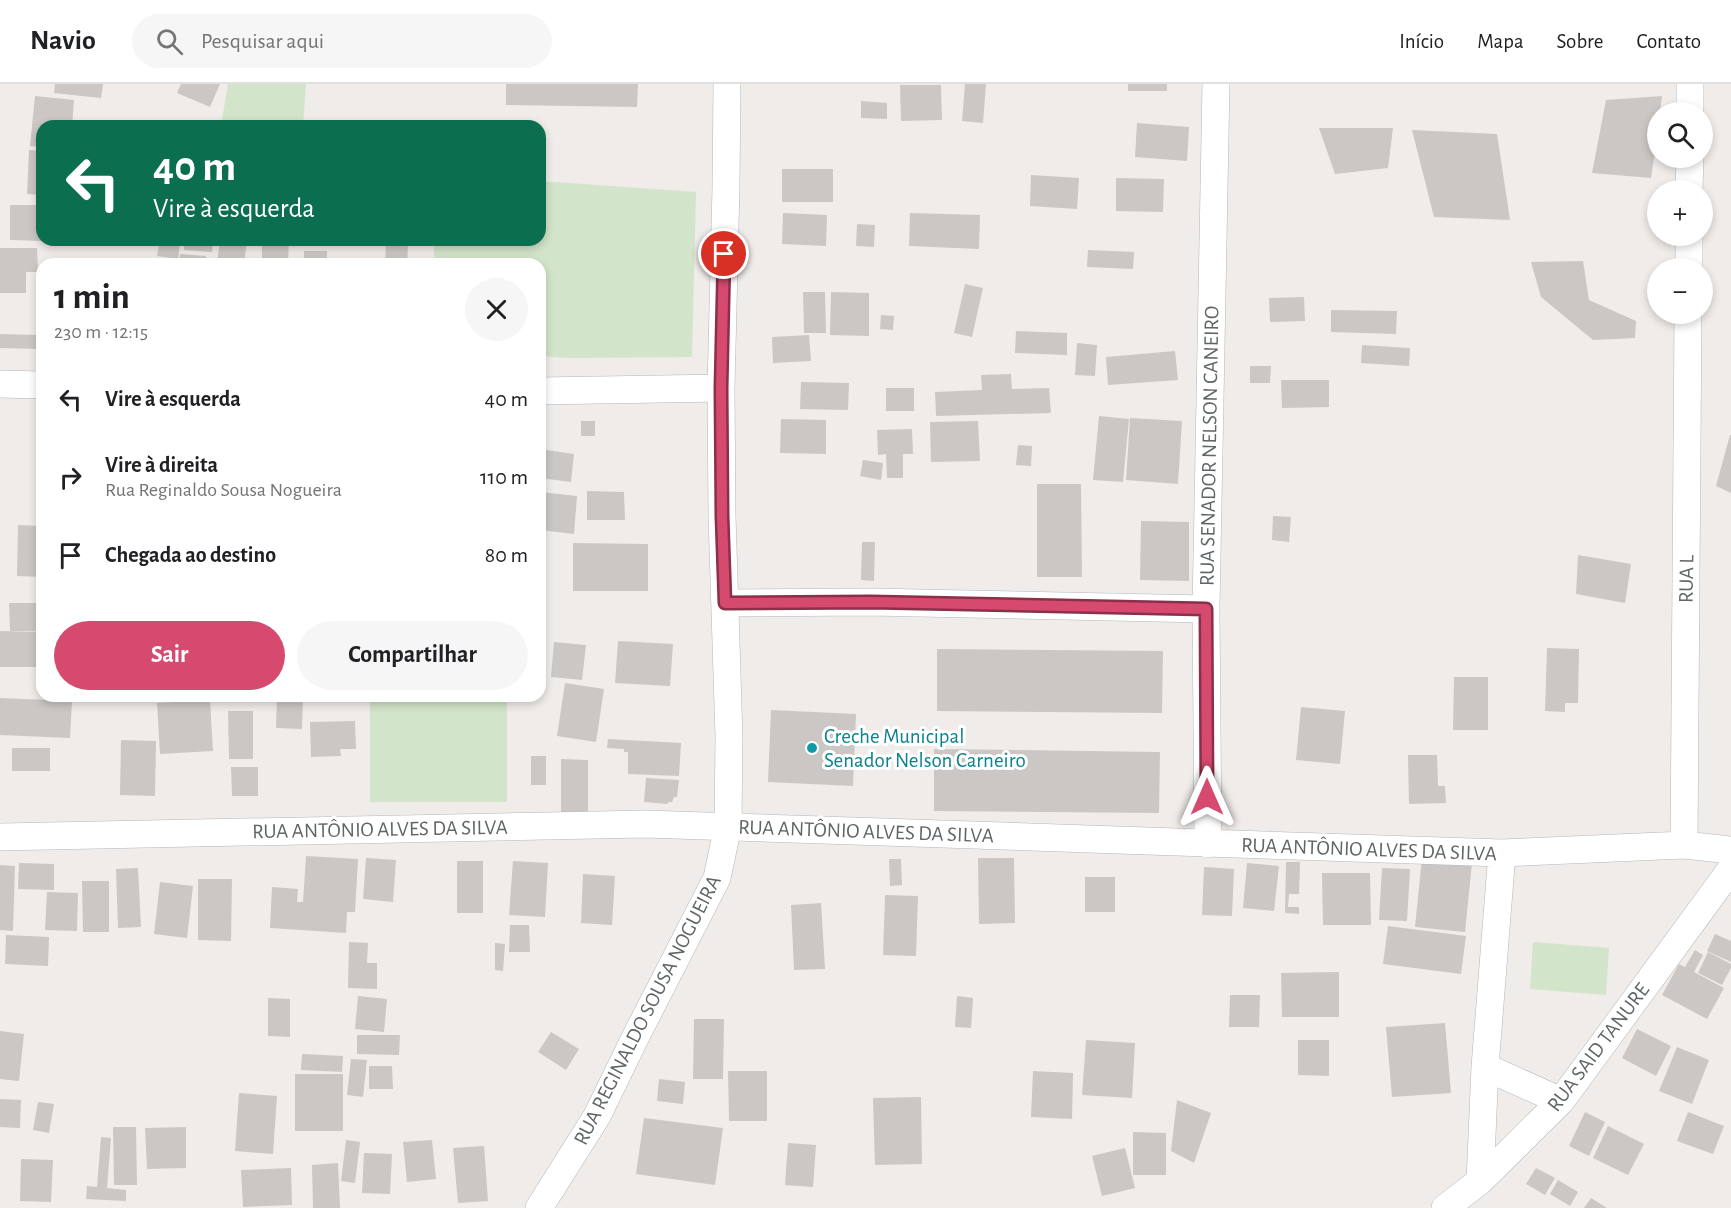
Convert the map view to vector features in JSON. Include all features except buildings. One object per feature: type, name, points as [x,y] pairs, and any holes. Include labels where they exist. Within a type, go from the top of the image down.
[{"type":"street","name":"RUA REGINALDO SOUSA NOGUEIRA","points":[[540,1208],[597,1116],[717,878],[728,826],[729,737],[722,516],[721,388],[727,84]]},
{"type":"street","name":"RUA SENADOR NELSON CANEIRO","points":[[1208,844],[1206,609],[1216,84]]},
{"type":"street","points":[[1690,84],[1690,102]]},
{"type":"street","name":"RUA L","points":[[1684,845],[1688,324]]},
{"type":"street","points":[[0,384],[36,385]]},
{"type":"street","points":[[546,391],[721,388]]},
{"type":"street","points":[[725,603],[871,602],[1206,609]]},
{"type":"street","name":"RUA ANTÔNIO ALVES DA SILVA","points":[[0,837],[634,825],[728,826],[1502,853],[1684,845],[1731,850]]},
{"type":"street","points":[[1480,1182],[1485,1066],[1502,853]]},
{"type":"street","name":"RUA SAID TANURE","points":[[1446,1208],[1480,1182],[1561,1101],[1731,869]]},
{"type":"street","points":[[1485,1066],[1561,1101]]},
{"type":"green space","points":[[228,84],[306,84],[303,120],[222,120]]},
{"type":"green space","points":[[546,181],[696,192],[692,357],[546,356],[546,258],[434,258],[434,246],[546,246]]},
{"type":"green space","points":[[370,702],[507,702],[507,802],[370,802]]},
{"type":"green space","points":[[1533,942],[1609,948],[1606,995],[1530,989]]},
{"type":"place","name":"Creche Municipal Senador Nelson Carneiro","points":[[812,748]]},
{"type":"route","points":[[724,254],[721,388],[725,603],[871,602],[1206,609],[1207,797]]}]
